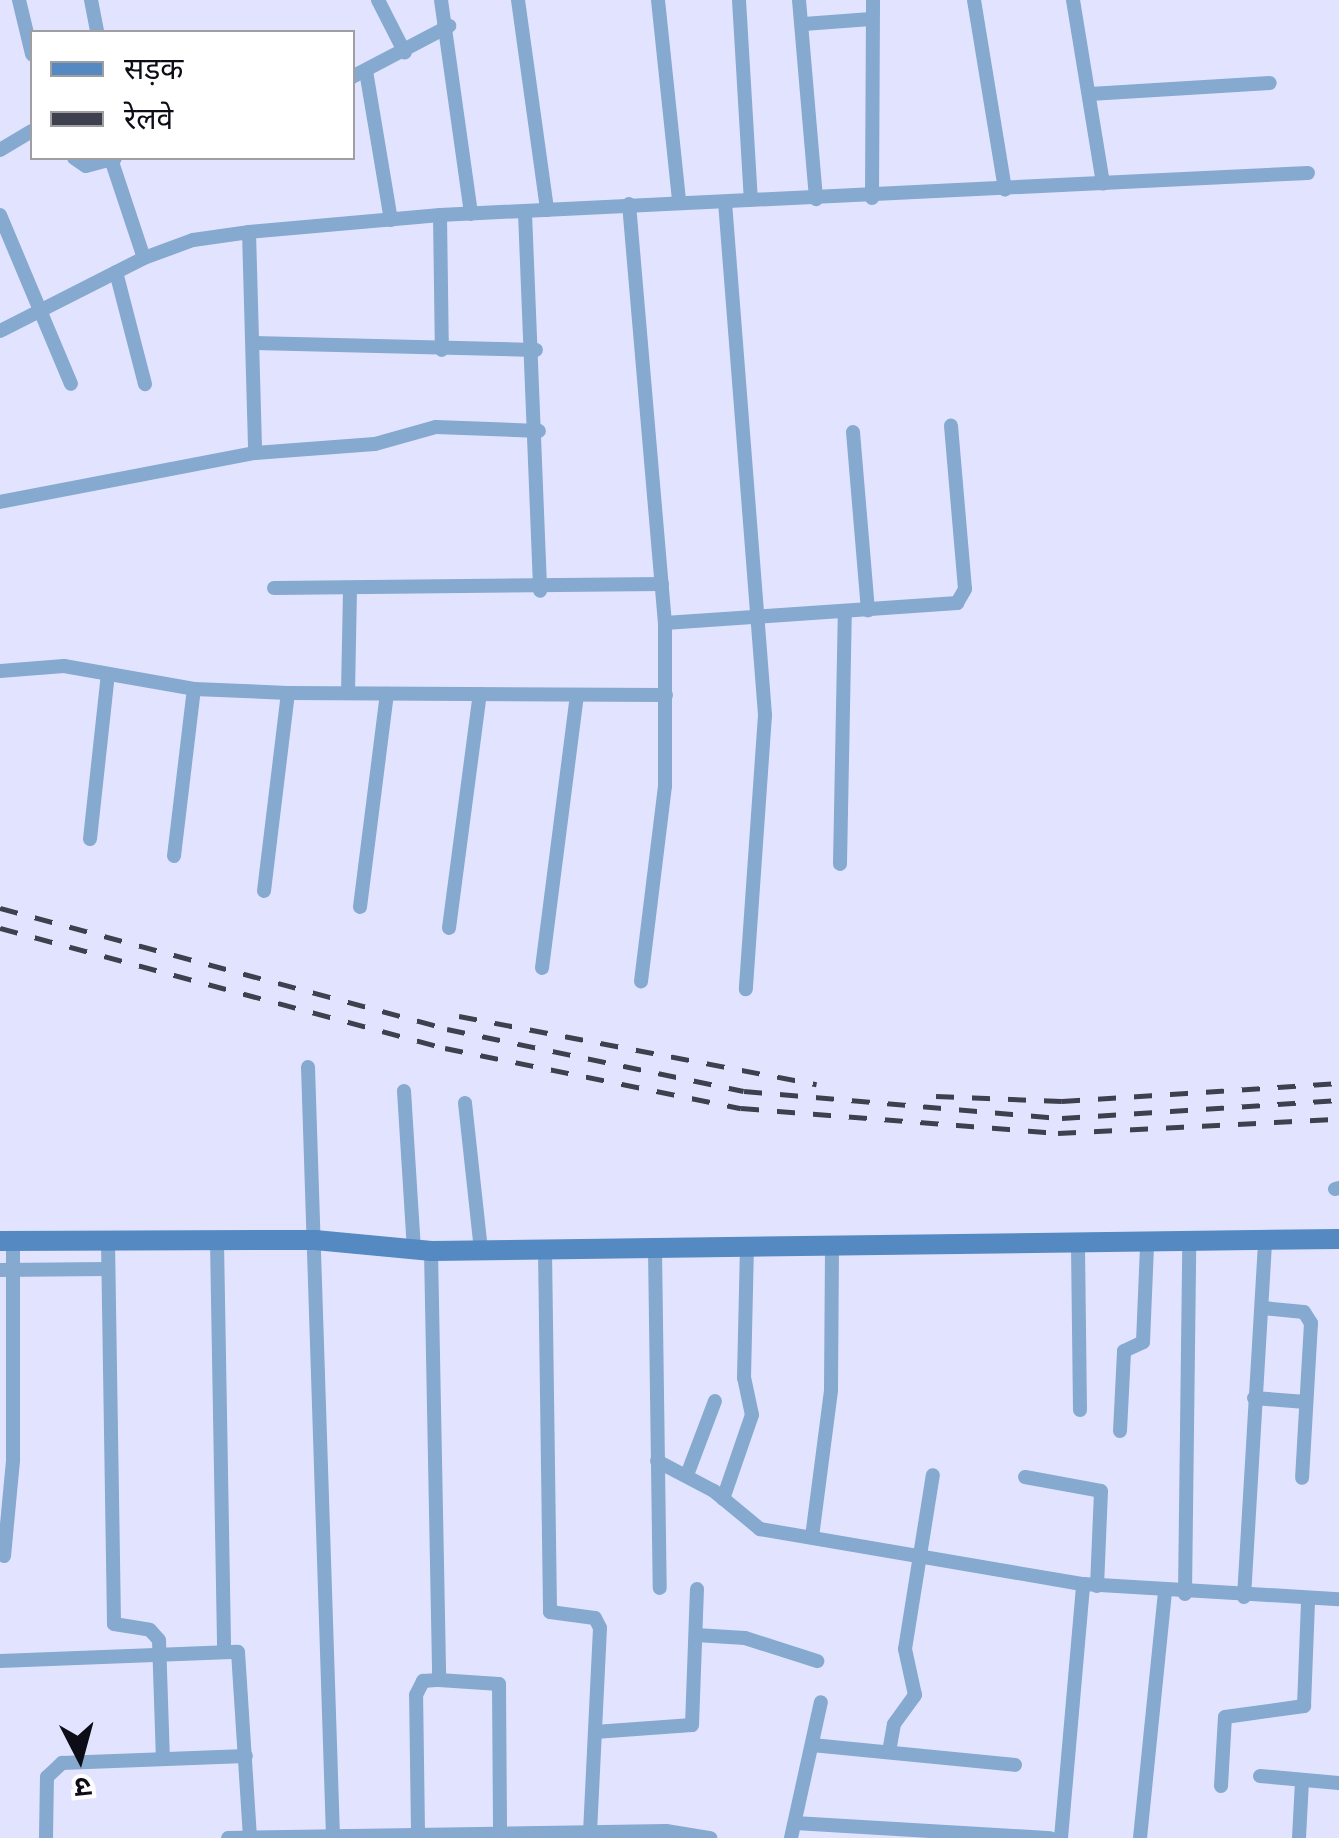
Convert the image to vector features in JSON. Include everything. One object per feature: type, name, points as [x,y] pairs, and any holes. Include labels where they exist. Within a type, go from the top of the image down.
[{"type":"street","points":[[19,0],[30,44]]},
{"type":"street","points":[[90,0],[96,30]]},
{"type":"street","points":[[378,0],[406,53]]},
{"type":"street","points":[[441,0],[449,26],[471,214]]},
{"type":"street","points":[[518,0],[547,210]]},
{"type":"street","points":[[658,0],[679,201]]},
{"type":"street","points":[[739,0],[751,200]]},
{"type":"street","points":[[799,0],[816,199]]},
{"type":"street","points":[[872,198],[873,0]]},
{"type":"street","points":[[974,0],[1005,189]]},
{"type":"street","points":[[1073,0],[1103,184]]},
{"type":"street","points":[[804,24],[871,19]]},
{"type":"street","points":[[391,220],[359,74],[406,53],[449,26]]},
{"type":"street","points":[[1090,94],[1270,84]]},
{"type":"street","points":[[0,150],[30,131]]},
{"type":"street","points":[[77,160],[86,166],[107,160]]},
{"type":"street","points":[[115,160],[144,258]]},
{"type":"street","points":[[0,330],[144,258],[193,240],[249,232],[440,215],[679,201],[872,198],[1308,173]]},
{"type":"street","points":[[726,202],[765,715],[746,990]]},
{"type":"street","points":[[629,204],[662,584],[666,695],[665,786],[641,982]]},
{"type":"street","points":[[525,213],[536,350],[540,591]]},
{"type":"street","points":[[0,215],[44,307],[70,384]]},
{"type":"street","points":[[440,215],[442,350]]},
{"type":"street","points":[[249,232],[254,454]]},
{"type":"street","points":[[116,272],[146,384]]},
{"type":"street","points":[[254,342],[536,350]]},
{"type":"street","points":[[664,623],[943,607],[964,598],[951,426]]},
{"type":"street","points":[[0,502],[254,454],[376,444],[436,427],[539,431]]},
{"type":"street","points":[[853,432],[868,610]]},
{"type":"street","points":[[274,588],[350,592],[540,591],[662,584]]},
{"type":"street","points":[[348,693],[350,592]]},
{"type":"street","points":[[840,864],[845,612]]},
{"type":"street","points":[[0,671],[64,666],[194,689],[288,693],[666,695]]},
{"type":"street","points":[[90,838],[108,674]]},
{"type":"street","points":[[174,856],[194,689]]},
{"type":"street","points":[[264,891],[288,693]]},
{"type":"street","points":[[360,907],[387,694]]},
{"type":"street","points":[[449,928],[480,694]]},
{"type":"street","points":[[542,968],[577,696]]},
{"type":"street","points":[[308,1067],[333,1836]]},
{"type":"street","points":[[404,1091],[423,1250],[440,1680]]},
{"type":"street","points":[[465,1103],[481,1251]]},
{"type":"street","points":[[4,1556],[13,1460],[7,1240],[315,1240],[423,1250],[545,1251],[1266,1244],[1339,1239]]},
{"type":"street","points":[[108,1241],[114,1624],[156,1633],[164,1759]]},
{"type":"street","points":[[217,1242],[224,1650]]},
{"type":"street","points":[[1244,1597],[1266,1244]]},
{"type":"street","points":[[1120,1431],[1124,1351],[1144,1335],[1147,1245]]},
{"type":"street","points":[[1185,1594],[1188,1245]]},
{"type":"street","points":[[1078,1246],[1080,1410]]},
{"type":"street","points":[[655,1250],[660,1588]]},
{"type":"street","points":[[723,1499],[752,1415],[744,1378],[747,1250]]},
{"type":"street","points":[[812,1537],[831,1390],[832,1250]]},
{"type":"street","points":[[545,1251],[550,1612],[599,1622],[595,1732],[581,1836]]},
{"type":"street","points":[[7,1270],[108,1269]]},
{"type":"street","points":[[1262,1308],[1309,1317],[1302,1478]]},
{"type":"street","points":[[1254,1398],[1306,1402]]},
{"type":"street","points":[[687,1475],[715,1401]]},
{"type":"street","points":[[657,1461],[723,1499],[750,1526],[1090,1585],[1185,1594],[1339,1599]]},
{"type":"street","points":[[889,1752],[894,1724],[915,1696],[905,1650],[933,1475]]},
{"type":"street","points":[[1025,1477],[1101,1491],[1061,1838]]},
{"type":"street","points":[[595,1732],[692,1725],[697,1589]]},
{"type":"street","points":[[1140,1838],[1165,1592]]},
{"type":"street","points":[[1221,1786],[1225,1717],[1304,1706],[1308,1600]]},
{"type":"street","points":[[696,1636],[744,1638],[818,1661]]},
{"type":"street","points":[[0,1660],[224,1650],[241,1659],[250,1837]]},
{"type":"street","points":[[418,1832],[416,1695],[422,1682],[440,1680],[499,1684],[500,1832]]},
{"type":"street","points":[[821,1702],[793,1831],[1051,1838]]},
{"type":"street","points":[[812,1744],[1014,1765]]},
{"type":"street","points":[[46,1838],[53,1767],[246,1756]]},
{"type":"street","points":[[1260,1776],[1339,1783]]},
{"type":"street","points":[[1298,1838],[1302,1780]]},
{"type":"street","points":[[228,1838],[500,1832],[710,1838]]},
{"type":"railway","points":[[0,908],[447,1029],[744,1091],[1062,1118],[1339,1100]]},
{"type":"railway","points":[[0,928],[445,1048],[741,1108],[1058,1133],[1339,1119]]},
{"type":"railway","points":[[459,1016],[817,1084]]},
{"type":"railway","points":[[936,1096],[1062,1101],[1339,1083]]}]
